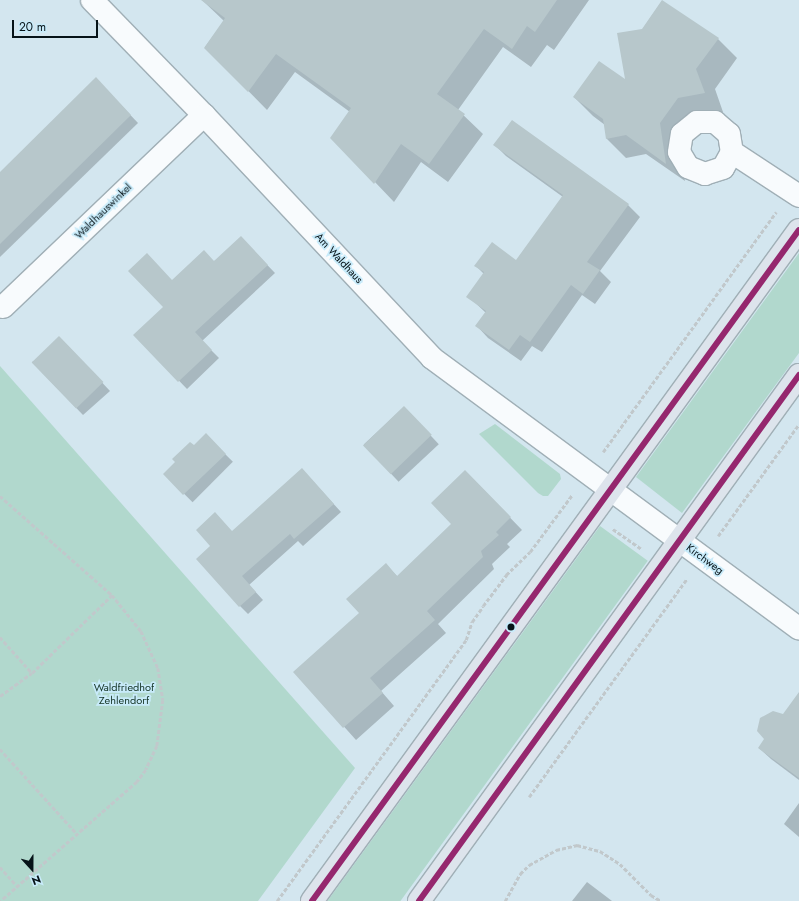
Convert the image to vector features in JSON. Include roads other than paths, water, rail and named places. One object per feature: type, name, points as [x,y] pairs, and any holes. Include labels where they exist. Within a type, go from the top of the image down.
[{"type":"main road","points":[[312,901],[799,230]]},
{"type":"main road","points":[[419,901],[799,375]]},
{"type":"street","name":"Am Waldhaus","points":[[92,0],[204,115],[432,358],[610,490]]},
{"type":"street","name":"Waldhauswinkel","points":[[3,307],[204,115]]},
{"type":"street","points":[[732,152],[795,193]]},
{"type":"street","name":"Kirchweg","points":[[610,490],[799,628]]},
{"type":"park label","name":"Waldfriedhof Zehlendorf","points":[[124,694]]}]
